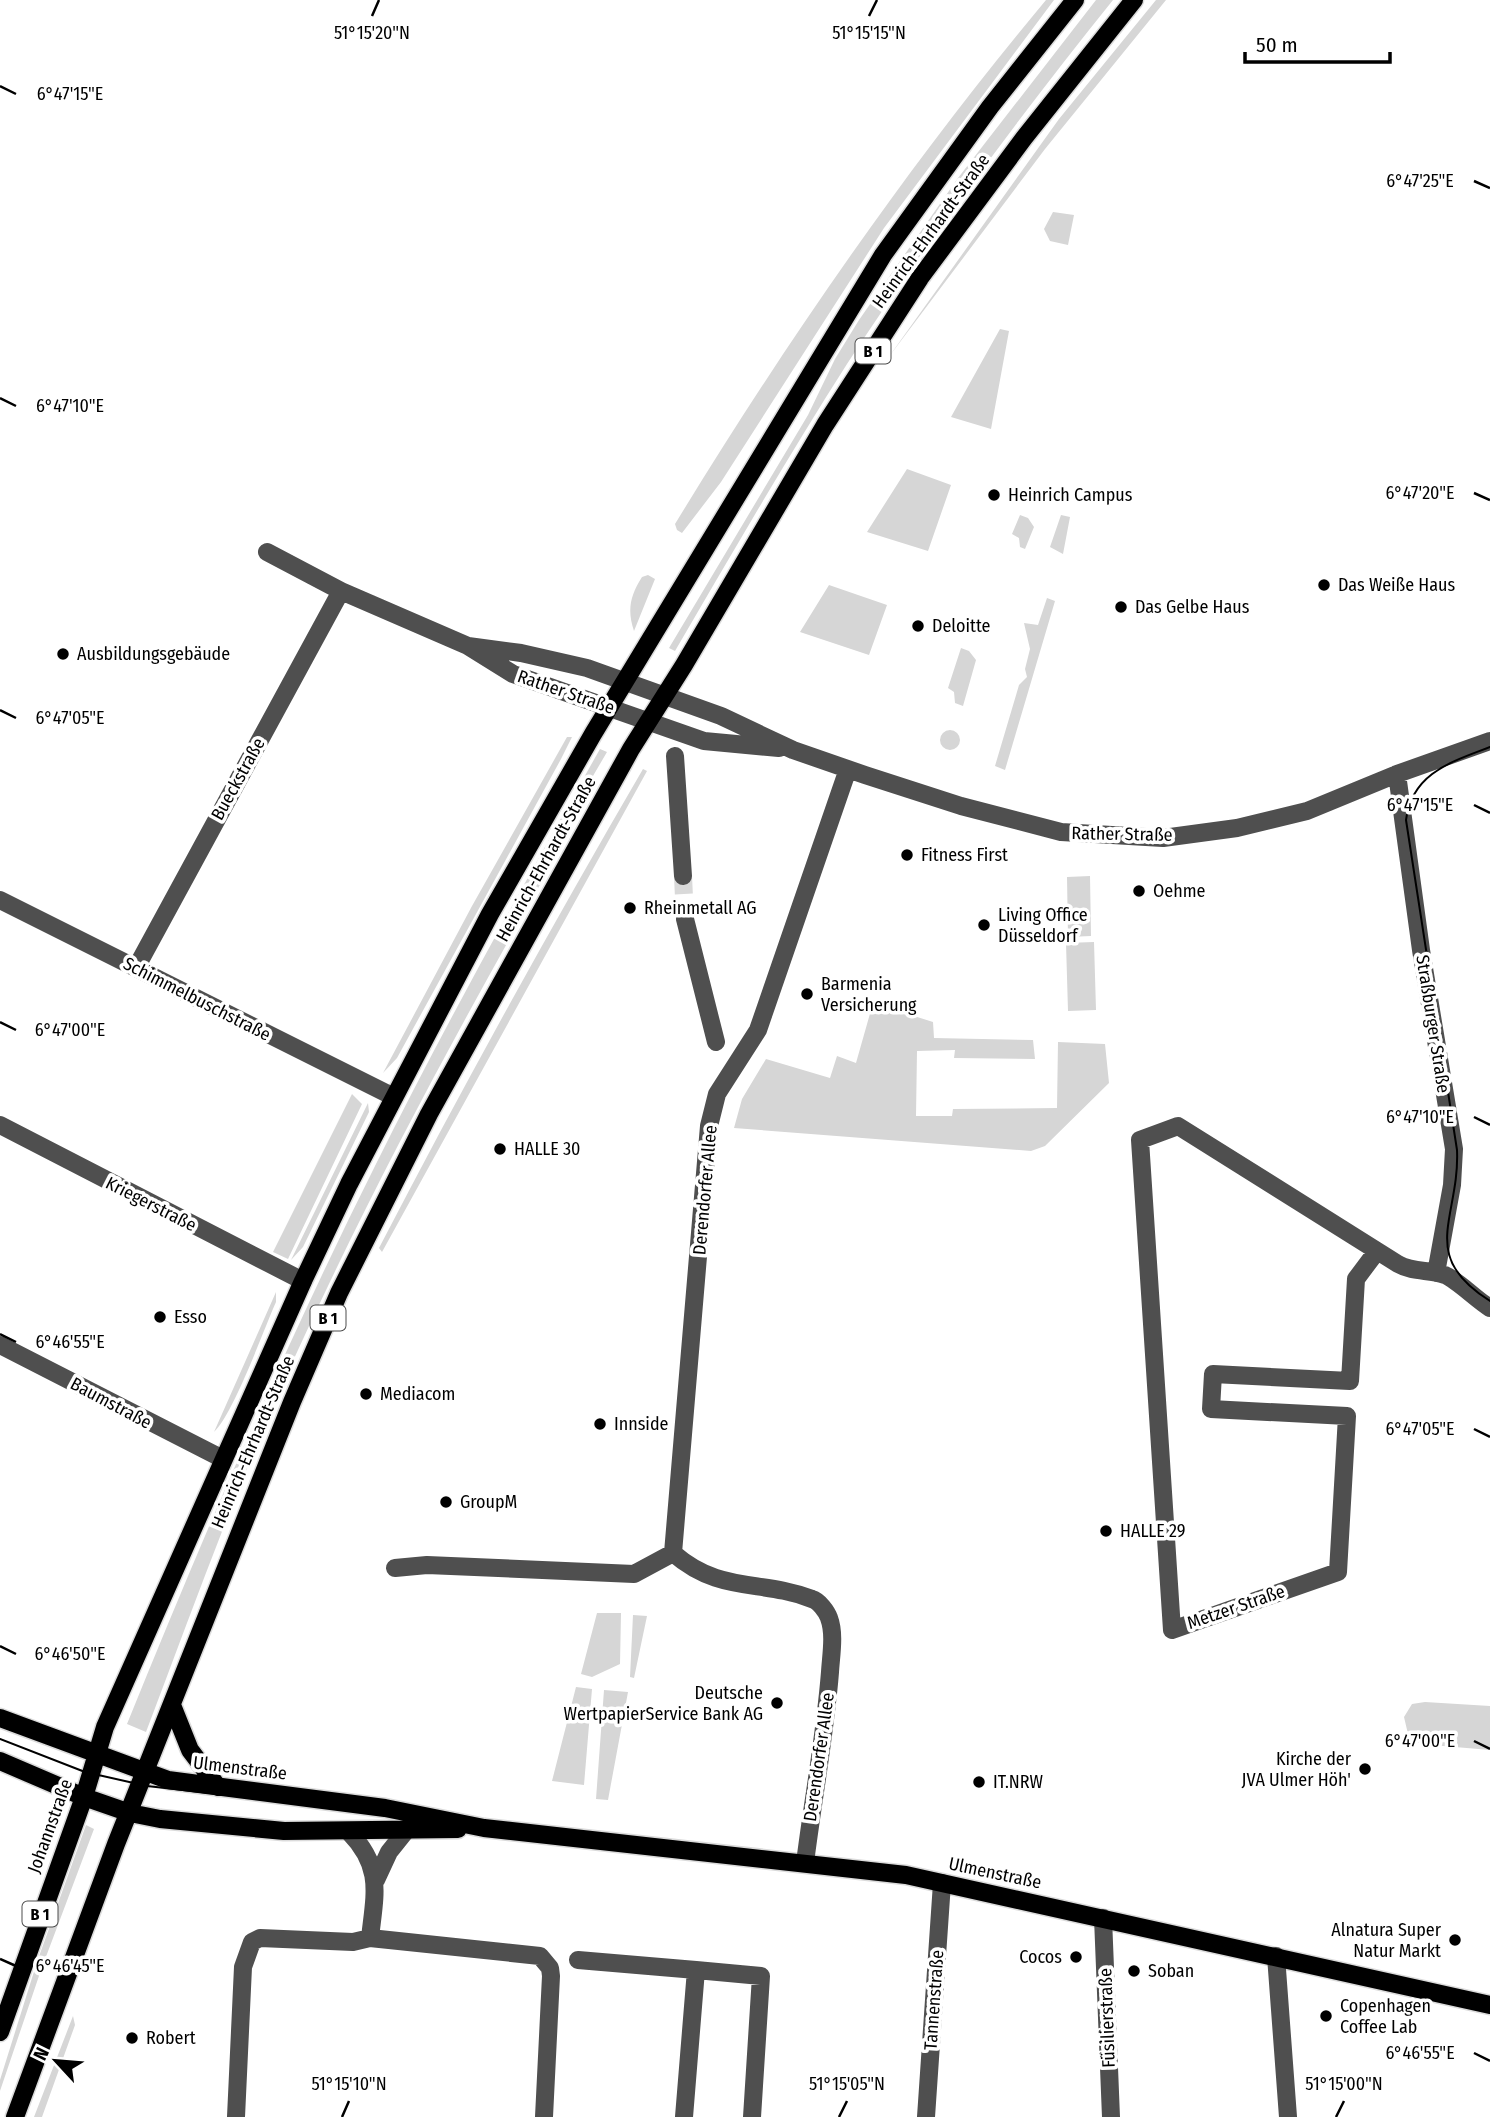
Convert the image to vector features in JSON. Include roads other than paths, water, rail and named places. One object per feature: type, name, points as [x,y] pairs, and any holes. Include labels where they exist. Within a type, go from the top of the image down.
[{"type":"main road","name":"Heinrich-Ehrhardt-Straße","points":[[98,1754],[105,1727],[303,1281],[394,1097],[490,914],[794,397],[883,256],[990,107],[1076,0]]},
{"type":"main road","name":"Heinrich-Ehrhardt-Straße","points":[[130,1813],[230,1553],[339,1293],[429,1114],[648,722],[825,425],[920,278],[1024,138],[1134,0]]},
{"type":"main road","points":[[172,1706],[190,1750],[218,1787]]},
{"type":"main road","name":"Ulmenstraße","points":[[0,1718],[145,1774],[218,1787],[385,1808],[484,1828],[805,1863],[942,1883],[1490,2005]]},
{"type":"main road","name":"Johannstraße","points":[[0,2032],[98,1754]]},
{"type":"main road","name":"Ulmenstraße","points":[[0,1761],[84,1797],[130,1813],[284,1831],[405,1832],[484,1828]]},
{"type":"main road","name":"B 1","points":[[15,2117],[130,1813]]},
{"type":"street","name":"Rather Straße","points":[[267,552],[341,591],[468,646],[513,674],[704,741],[793,750]]},
{"type":"street","name":"Bueckstraße","points":[[136,968],[341,591]]},
{"type":"street","name":"Rather Straße","points":[[468,646],[568,663],[721,716],[793,750],[848,769],[961,806],[1061,832],[1163,838],[1237,828],[1307,811],[1397,774],[1490,741]]},
{"type":"street","points":[[675,756],[684,876]]},
{"type":"street","name":"Derendorfer Allee","points":[[805,1863],[828,1698],[832,1644],[829,1617],[816,1600],[790,1592],[710,1578],[696,1572],[673,1553],[709,1126],[718,1094],[758,1030],[848,769]]},
{"type":"street","name":"Straßburger Straße","points":[[1397,774],[1415,912],[1454,1149],[1452,1185],[1436,1273]]},
{"type":"street","name":"Schimmelbuschstraße","points":[[0,900],[394,1097]]},
{"type":"street","points":[[685,919],[716,1042]]},
{"type":"street","name":"Kriegerstraße","points":[[0,1125],[303,1281]]},
{"type":"street","name":"Metzer Straße","points":[[1377,1251],[1356,1279],[1350,1381],[1213,1374],[1211,1409],[1347,1416],[1338,1572],[1172,1630],[1140,1140],[1178,1126],[1408,1270],[1436,1273],[1450,1278],[1490,1308]]},
{"type":"street","name":"Baumstraße","points":[[0,1345],[223,1459]]},
{"type":"street","points":[[395,1568],[427,1565],[634,1574],[673,1553]]},
{"type":"street","points":[[349,1832],[363,1847],[376,1880]]},
{"type":"street","points":[[369,1938],[376,1880],[389,1852],[405,1832]]},
{"type":"street","name":"Tannenstraße","points":[[926,2117],[942,1883]]},
{"type":"street","name":"Füsilierstraße","points":[[1103,1918],[1111,2117]]},
{"type":"street","points":[[236,2117],[243,1967],[252,1942],[260,1938],[353,1942],[369,1938],[540,1956],[550,1968],[551,1976],[544,2117]]},
{"type":"street","points":[[1276,1956],[1288,2117]]},
{"type":"street","points":[[578,1960],[761,1976],[751,2117]]},
{"type":"street","points":[[684,2117],[696,1970]]},
{"type":"tunnel","points":[[683,876],[685,919]]},
{"type":"tram line","points":[[1490,747],[1448,764],[1425,780],[1416,791],[1406,820],[1457,1150],[1447,1234],[1448,1251],[1454,1268],[1468,1284],[1490,1301]]},
{"type":"tram line","points":[[0,1739],[85,1772],[147,1786],[898,1870],[1490,2000]]},
{"type":"place","name":"Heinrich Campus","points":[[994,495]]},
{"type":"place","name":"Das Weiße Haus","points":[[1324,585]]},
{"type":"place","name":"Das Gelbe Haus","points":[[1121,607]]},
{"type":"place","name":"Deloitte","points":[[918,626]]},
{"type":"place","name":"Ausbildungsgebäude","points":[[63,654]]},
{"type":"place","name":"Fitness First","points":[[907,855]]},
{"type":"place","name":"Oehme","points":[[1139,891]]},
{"type":"place","name":"Rheinmetall AG","points":[[630,908]]},
{"type":"place","name":"Living Office Düsseldorf","points":[[984,925]]},
{"type":"place","name":"Barmenia Versicherung","points":[[807,994]]},
{"type":"place","name":"HALLE 30","points":[[500,1149]]},
{"type":"place","name":"Esso","points":[[160,1317]]},
{"type":"place","name":"Mediacom","points":[[366,1394]]},
{"type":"place","name":"Innside","points":[[600,1424]]},
{"type":"place","name":"GroupM","points":[[446,1502]]},
{"type":"place","name":"HALLE 29","points":[[1106,1531]]},
{"type":"place","name":"Deutsche WertpapierService Bank AG","points":[[777,1703]]},
{"type":"place","name":"Kirche der JVA Ulmer Höh'","points":[[1365,1769]]},
{"type":"place","name":"IT.NRW","points":[[979,1782]]},
{"type":"place","name":"Alnatura Super Natur Markt","points":[[1455,1940]]},
{"type":"place","name":"Cocos","points":[[1076,1957]]},
{"type":"place","name":"Soban","points":[[1134,1971]]},
{"type":"place","name":"Copenhagen Coffee Lab","points":[[1326,2016]]},
{"type":"place","name":"Robert","points":[[132,2038]]}]
